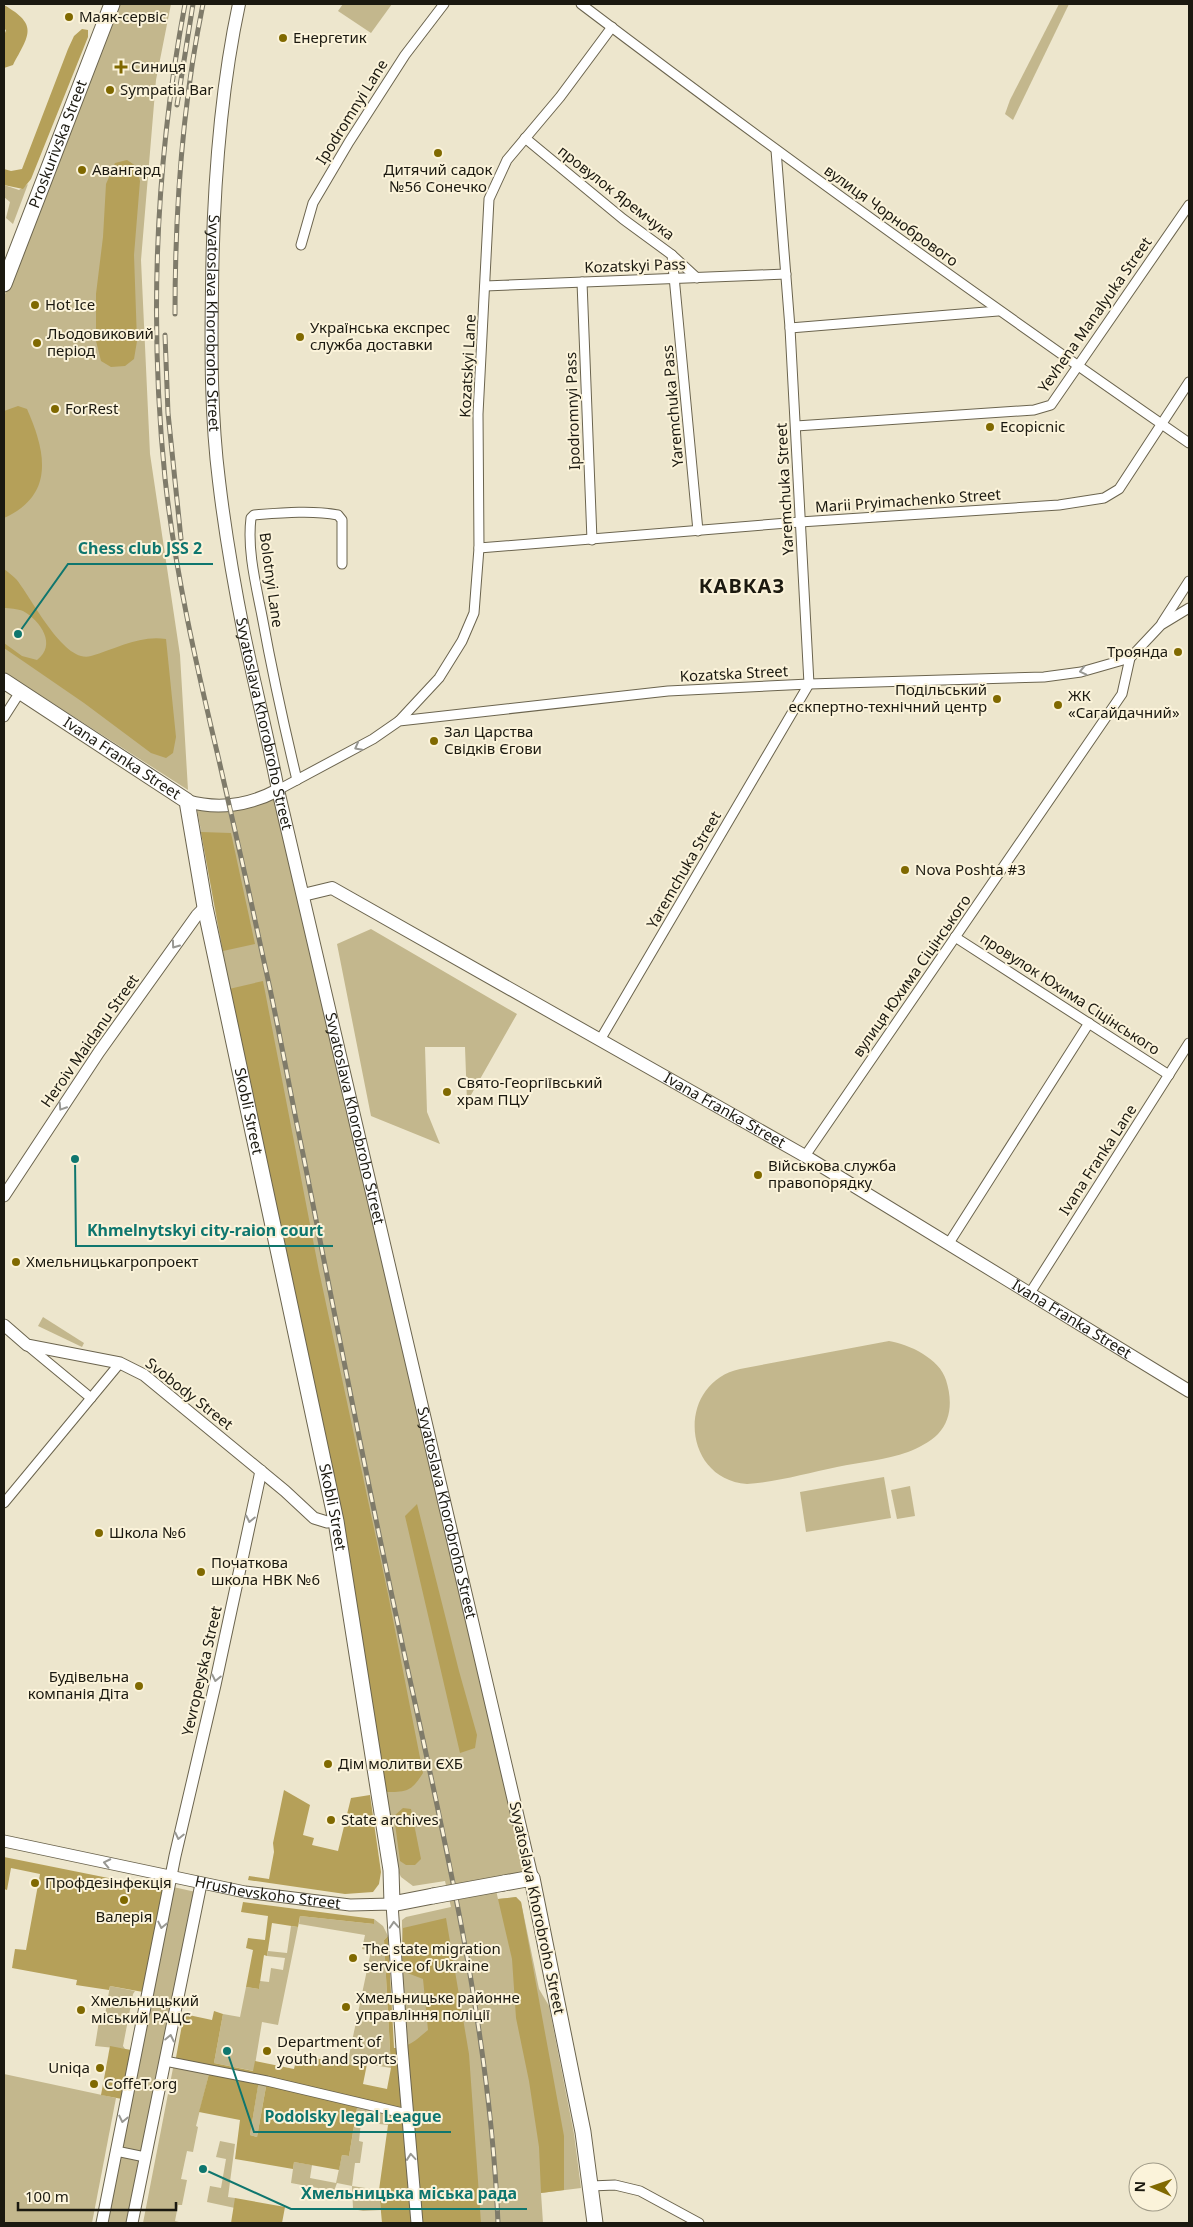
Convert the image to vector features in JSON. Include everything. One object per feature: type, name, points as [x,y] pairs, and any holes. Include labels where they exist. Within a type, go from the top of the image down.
[{"type":"main road","name":"Svyatoslava Khorobroho Street","points":[[239,4],[218,156],[212,268],[212,381],[217,466],[230,555],[244,635],[278,790],[532,1878],[583,2132],[596,2223]]},
{"type":"main road","name":"Proskurivska Street","points":[[4,284],[109,5]]},
{"type":"main road","name":"Ivana Franka Street","points":[[4,681],[187,801],[208,806],[242,804],[278,790]]},
{"type":"main road","name":"Skobli Street","points":[[187,801],[205,907],[336,1521],[391,1870],[392,1904]]},
{"type":"main road","name":"Ivana Franka Street","points":[[303,895],[332,888],[805,1156],[1189,1391]]},
{"type":"main road","name":"Hrushevskoho Street","points":[[392,1904],[532,1878]]},
{"type":"street","name":"Ipodromnyi Lane","points":[[301,245],[313,203],[349,142],[405,55],[444,4]]},
{"type":"street","name":"вулиця Чорнобрового","points":[[581,4],[776,150],[998,311],[1189,444]]},
{"type":"street","name":"Kozatskyi Lane","points":[[399,721],[438,678],[462,641],[474,612],[479,548],[478,414],[489,198],[508,160],[560,97],[612,27]]},
{"type":"street","name":"провулок Яремчука","points":[[525,138],[622,219],[672,256],[675,278]]},
{"type":"street","name":"Yaremchuka Street","points":[[600,1040],[809,684],[790,328],[776,150]]},
{"type":"street","name":"Yevhena Manalyuka Street","points":[[796,426],[1034,410],[1051,405],[1189,205]]},
{"type":"street","points":[[672,256],[697,278]]},
{"type":"street","name":"Kozatskyi Pass","points":[[485,286],[786,274]]},
{"type":"street","name":"Yaremchuka Pass","points":[[675,278],[698,531]]},
{"type":"street","name":"Ipodromnyi Pass","points":[[582,282],[592,540]]},
{"type":"street","points":[[790,328],[998,311]]},
{"type":"street","name":"Marii Pryimachenko Street","points":[[479,548],[800,522],[1059,505],[1104,498],[1119,489],[1189,382]]},
{"type":"street","name":"Bolotnyi Lane","points":[[297,780],[273,676],[256,584],[251,542],[251,518],[254,515],[264,514],[319,513],[338,515],[342,520],[342,564]]},
{"type":"street","points":[[1130,658],[1161,625],[1189,582]]},
{"type":"street","points":[[1161,625],[1189,608]]},
{"type":"street","name":"Kozatska Street","points":[[278,790],[373,739],[399,721],[668,691],[809,684],[1044,677],[1081,672],[1130,658]]},
{"type":"street","name":"вулиця Юхима Сіцінського","points":[[805,1156],[1122,694],[1130,658]]},
{"type":"street","points":[[4,717],[20,692]]},
{"type":"street","name":"Heroiv Maidanu Street","points":[[4,1196],[99,1052],[191,923],[205,907]]},
{"type":"street","name":"провулок Юхима Сіцінського","points":[[955,937],[1169,1074]]},
{"type":"street","points":[[948,1244],[1089,1023]]},
{"type":"street","name":"Ivana Franka Lane","points":[[1030,1293],[1189,1043]]},
{"type":"street","points":[[4,1325],[91,1398]]},
{"type":"street","name":"Svobody Street","points":[[27,1345],[120,1363],[136,1370],[152,1380],[314,1518],[327,1522],[336,1521]]},
{"type":"street","points":[[4,1504],[120,1363]]},
{"type":"street","name":"Yevropeyska Street","points":[[102,2223],[177,1848],[215,1685],[261,1471]]},
{"type":"street","name":"Hrushevskoho Street","points":[[4,1841],[172,1878],[246,1892],[350,1905],[392,1904]]},
{"type":"street","points":[[132,2223],[201,1884]]},
{"type":"street","name":"Skobli Street","points":[[392,1904],[417,2223]]},
{"type":"street","points":[[165,2061],[267,2081],[408,2114]]},
{"type":"street","points":[[116,2151],[145,2157]]},
{"type":"street","points":[[591,2186],[615,2185],[640,2191],[699,2223]]},
{"type":"shaded area","points":[[117,4],[171,4],[156,80],[141,260],[150,454],[180,655],[188,790],[4,672],[4,297]]},
{"type":"shaded area","points":[[343,4],[392,4],[371,33],[338,11]]},
{"type":"shaded area","points":[[1059,4],[1069,4],[1013,120],[1005,114],[1010,100]]},
{"type":"shaded area","points":[[4,5],[22,19],[28,31],[13,65],[4,68],[4,36],[6,30],[4,29]]},
{"type":"shaded area","points":[[82,29],[88,30],[88,37],[31,179],[23,189],[4,185],[4,169],[11,171],[22,169],[68,49],[74,36]]},
{"type":"shaded area","points":[[127,160],[136,166],[140,181],[134,255],[137,341],[134,359],[125,366],[111,367],[101,361],[96,341],[96,294],[103,237],[106,184],[115,163]]},
{"type":"shaded area","points":[[28,184],[13,224],[6,218],[10,202],[4,197],[4,185],[19,190]]},
{"type":"shaded area","points":[[18,406],[27,409],[34,425],[42,456],[42,471],[39,485],[32,497],[20,508],[4,518],[4,411]]},
{"type":"shaded area","points":[[4,569],[16,579],[59,640],[70,650],[81,656],[91,656],[146,639],[166,639],[176,737],[173,753],[166,758],[151,753],[84,703],[4,648],[4,643],[22,656],[37,660],[43,654],[46,641],[41,627],[30,615],[21,610],[4,608]]},
{"type":"shaded area","points":[[275,797],[527,1874],[494,1881],[498,1899],[516,1897],[521,1902],[539,1989],[549,2006],[574,2134],[581,2188],[541,2193],[543,2223],[427,2223],[408,2046],[402,1971],[402,1920],[406,1917],[451,1907],[445,1881],[413,1886],[401,1877],[397,1869],[335,1485],[229,989],[196,803]]},
{"type":"shaded area","points":[[201,832],[231,833],[255,944],[223,951]]},
{"type":"shaded area","points":[[371,929],[517,1014],[467,1102],[465,1047],[425,1047],[427,1112],[440,1144],[371,1116],[337,944]]},
{"type":"shaded area","points":[[263,981],[319,1271],[388,1594],[423,1773],[412,1787],[399,1792],[385,1792],[335,1485],[229,989]]},
{"type":"shaded area","points":[[43,1317],[84,1343],[82,1347],[38,1326]]},
{"type":"shaded area","points":[[889,1341],[906,1345],[931,1359],[943,1372],[946,1380],[950,1409],[946,1422],[938,1434],[924,1445],[900,1455],[758,1483],[747,1484],[725,1478],[709,1466],[699,1449],[695,1430],[697,1410],[705,1392],[719,1378],[740,1369]]},
{"type":"shaded area","points":[[884,1477],[891,1518],[806,1532],[800,1492]]},
{"type":"shaded area","points":[[910,1486],[915,1516],[897,1519],[891,1490]]},
{"type":"shaded area","points":[[417,1504],[477,1735],[475,1748],[460,1753],[405,1516]]},
{"type":"shaded area","points":[[284,1790],[310,1805],[303,1835],[314,1838],[312,1845],[338,1851],[351,1798],[370,1795],[381,1872],[379,1884],[373,1892],[345,1894],[248,1880],[249,1876],[269,1879],[274,1852],[273,1843]]},
{"type":"shaded area","points":[[403,1808],[411,1809],[421,1859],[415,1865],[406,1865],[400,1861],[394,1816]]},
{"type":"shaded area","points":[[4,1857],[163,1889],[143,1992],[110,1986],[109,1990],[76,1985],[77,1980],[12,1968],[15,1949],[26,1950],[40,1874],[11,1868],[7,1890],[4,1889]]},
{"type":"shaded area","points":[[173,1887],[196,1892],[129,2223],[105,2223]]},
{"type":"shaded area","points":[[516,1897],[521,1902],[564,2136],[564,2190],[541,2193],[539,2147],[529,2081],[516,2018],[512,1959],[498,1899]]},
{"type":"shaded area","points":[[243,1902],[374,1919],[374,1924],[300,1916],[298,1927],[272,1923],[267,1956],[264,1955],[259,1989],[246,1987],[253,1950],[246,1948],[248,1938],[265,1940],[268,1916],[241,1912]]},
{"type":"shaded area","points":[[300,1916],[374,1924],[374,1919],[383,1926],[388,1936],[384,1940],[391,2068],[356,2062],[355,2066],[347,2065],[371,1951],[362,1949],[365,1935],[299,1924]]},
{"type":"shaded area","points":[[446,1918],[469,2054],[481,2223],[382,2223],[379,2190],[388,2125],[397,2111],[358,2102],[349,2156],[342,2155],[339,2170],[294,2162],[293,2169],[235,2159],[240,2120],[199,2112],[210,2070],[175,2063],[184,2014],[212,2020],[214,2011],[223,2014],[214,2063],[253,2071],[255,2061],[294,2069],[296,2060],[300,2060],[300,2055],[355,2066],[356,2062],[367,2064],[363,2084],[387,2089],[391,2068],[384,1940],[388,1936],[394,2048],[408,2045],[428,2030],[423,1979],[402,1971],[403,1928]],"holes":[[[259,2080],[267,2081],[257,2137],[250,2135]]]},
{"type":"shaded area","points":[[291,1926],[298,1927],[278,2025],[262,2022],[254,2071],[214,2063],[223,2014],[240,2017],[246,1987],[259,1989],[260,1981],[269,1982],[271,1968],[283,1970],[285,1958],[267,1956],[268,1951],[287,1953]]},
{"type":"shaded area","points":[[110,1986],[135,1991],[123,2046],[125,2049],[95,2046],[100,2015],[105,2015]]},
{"type":"shaded area","points":[[110,2046],[131,2050],[122,2099],[101,2095]]},
{"type":"shaded area","points":[[174,2063],[210,2070],[196,2126],[198,2127],[193,2152],[187,2151],[181,2179],[187,2180],[182,2205],[178,2205],[175,2221],[183,2223],[143,2223]]},
{"type":"shaded area","points":[[4,2074],[116,2098],[92,2223],[4,2223]]},
{"type":"shaded area","points":[[259,2079],[267,2081],[257,2137],[250,2135]]},
{"type":"shaded area","points":[[358,2102],[397,2111],[388,2125],[361,2122],[359,2141],[363,2142],[360,2163],[355,2163],[352,2186],[337,2183],[334,2191],[291,2183],[294,2162],[312,2165],[310,2178],[336,2183],[342,2155],[349,2156]]},
{"type":"shaded area","points":[[220,2141],[235,2144],[228,2197],[235,2198],[235,2208],[207,2202],[210,2186],[221,2188],[226,2159],[216,2157]]},
{"type":"shaded area","points":[[352,2186],[379,2190],[381,2210],[363,2211],[353,2209]]},
{"type":"shaded area","points":[[235,2198],[285,2207],[282,2223],[231,2223]]},
{"type":"railway","points":[[185,4],[167,121],[158,240],[157,359],[160,419],[169,513],[187,617],[270,989],[366,1471],[456,1898],[483,2060],[492,2141],[498,2223]]},
{"type":"railway","points":[[177,105],[193,4]]},
{"type":"railway","points":[[175,314],[176,236],[181,158],[190,81],[203,4]]},
{"type":"railway","points":[[165,335],[168,413],[181,539]]},
{"type":"place","name":"Маяк-сервіс","points":[[69,17]]},
{"type":"place","name":"Енергетик","points":[[283,38]]},
{"type":"place","name":"Синиця","points":[[121,67]]},
{"type":"place","name":"Sympatia Bar","points":[[110,90]]},
{"type":"place","name":"Дитячий садок №56 Сонечко","points":[[438,153]]},
{"type":"place","name":"Авангард","points":[[82,170]]},
{"type":"place","name":"Hot Ice","points":[[35,305]]},
{"type":"place","name":"Українська експрес служба доставки","points":[[300,337]]},
{"type":"place","name":"Льодовиковий період","points":[[37,343]]},
{"type":"place","name":"ForRest","points":[[55,409]]},
{"type":"place","name":"Ecopicnic","points":[[990,427]]},
{"type":"place","name":"Chess club JSS 2","points":[[18,634]]},
{"type":"place","name":"Троянда","points":[[1178,652]]},
{"type":"place","name":"Подільський ескпертно-технічний центр","points":[[997,699]]},
{"type":"place","name":"ЖК «Сагайдачний»","points":[[1058,705]]},
{"type":"place","name":"Зал Царства Свідків Єгови","points":[[434,741]]},
{"type":"place","name":"Nova Poshta #3","points":[[905,870]]},
{"type":"place","name":"Свято-Георгіївський храм ПЦУ","points":[[447,1092]]},
{"type":"place","name":"Khmelnytskyi city-raion court","points":[[75,1159]]},
{"type":"place","name":"Військова служба правопорядку","points":[[758,1175]]},
{"type":"place","name":"Хмельницькагропроект","points":[[16,1262]]},
{"type":"place","name":"Школа №6","points":[[99,1533]]},
{"type":"place","name":"Початкова школа НВК №6","points":[[201,1572]]},
{"type":"place","name":"Будівельна компанія Діта","points":[[139,1686]]},
{"type":"place","name":"Дім молитви ЄХБ","points":[[328,1764]]},
{"type":"place","name":"State archives","points":[[331,1820]]},
{"type":"place","name":"Профдезінфекція","points":[[35,1883]]},
{"type":"place","name":"Валерія","points":[[124,1900]]},
{"type":"place","name":"The state migration service of Ukraine","points":[[353,1958]]},
{"type":"place","name":"Хмельницьке районне управління поліції","points":[[346,2007]]},
{"type":"place","name":"Хмельницький міський РАЦС","points":[[81,2010]]},
{"type":"place","name":"Podolsky legal League","points":[[227,2051]]},
{"type":"place","name":"Department of youth and sports","points":[[267,2051]]},
{"type":"place","name":"Uniqa","points":[[100,2068]]},
{"type":"place","name":"CoffeT.org","points":[[94,2084]]},
{"type":"place","name":"Хмельницька міська рада","points":[[203,2169]]},
{"type":"district","name":"КАВКАЗ","points":[[742,586]]}]
